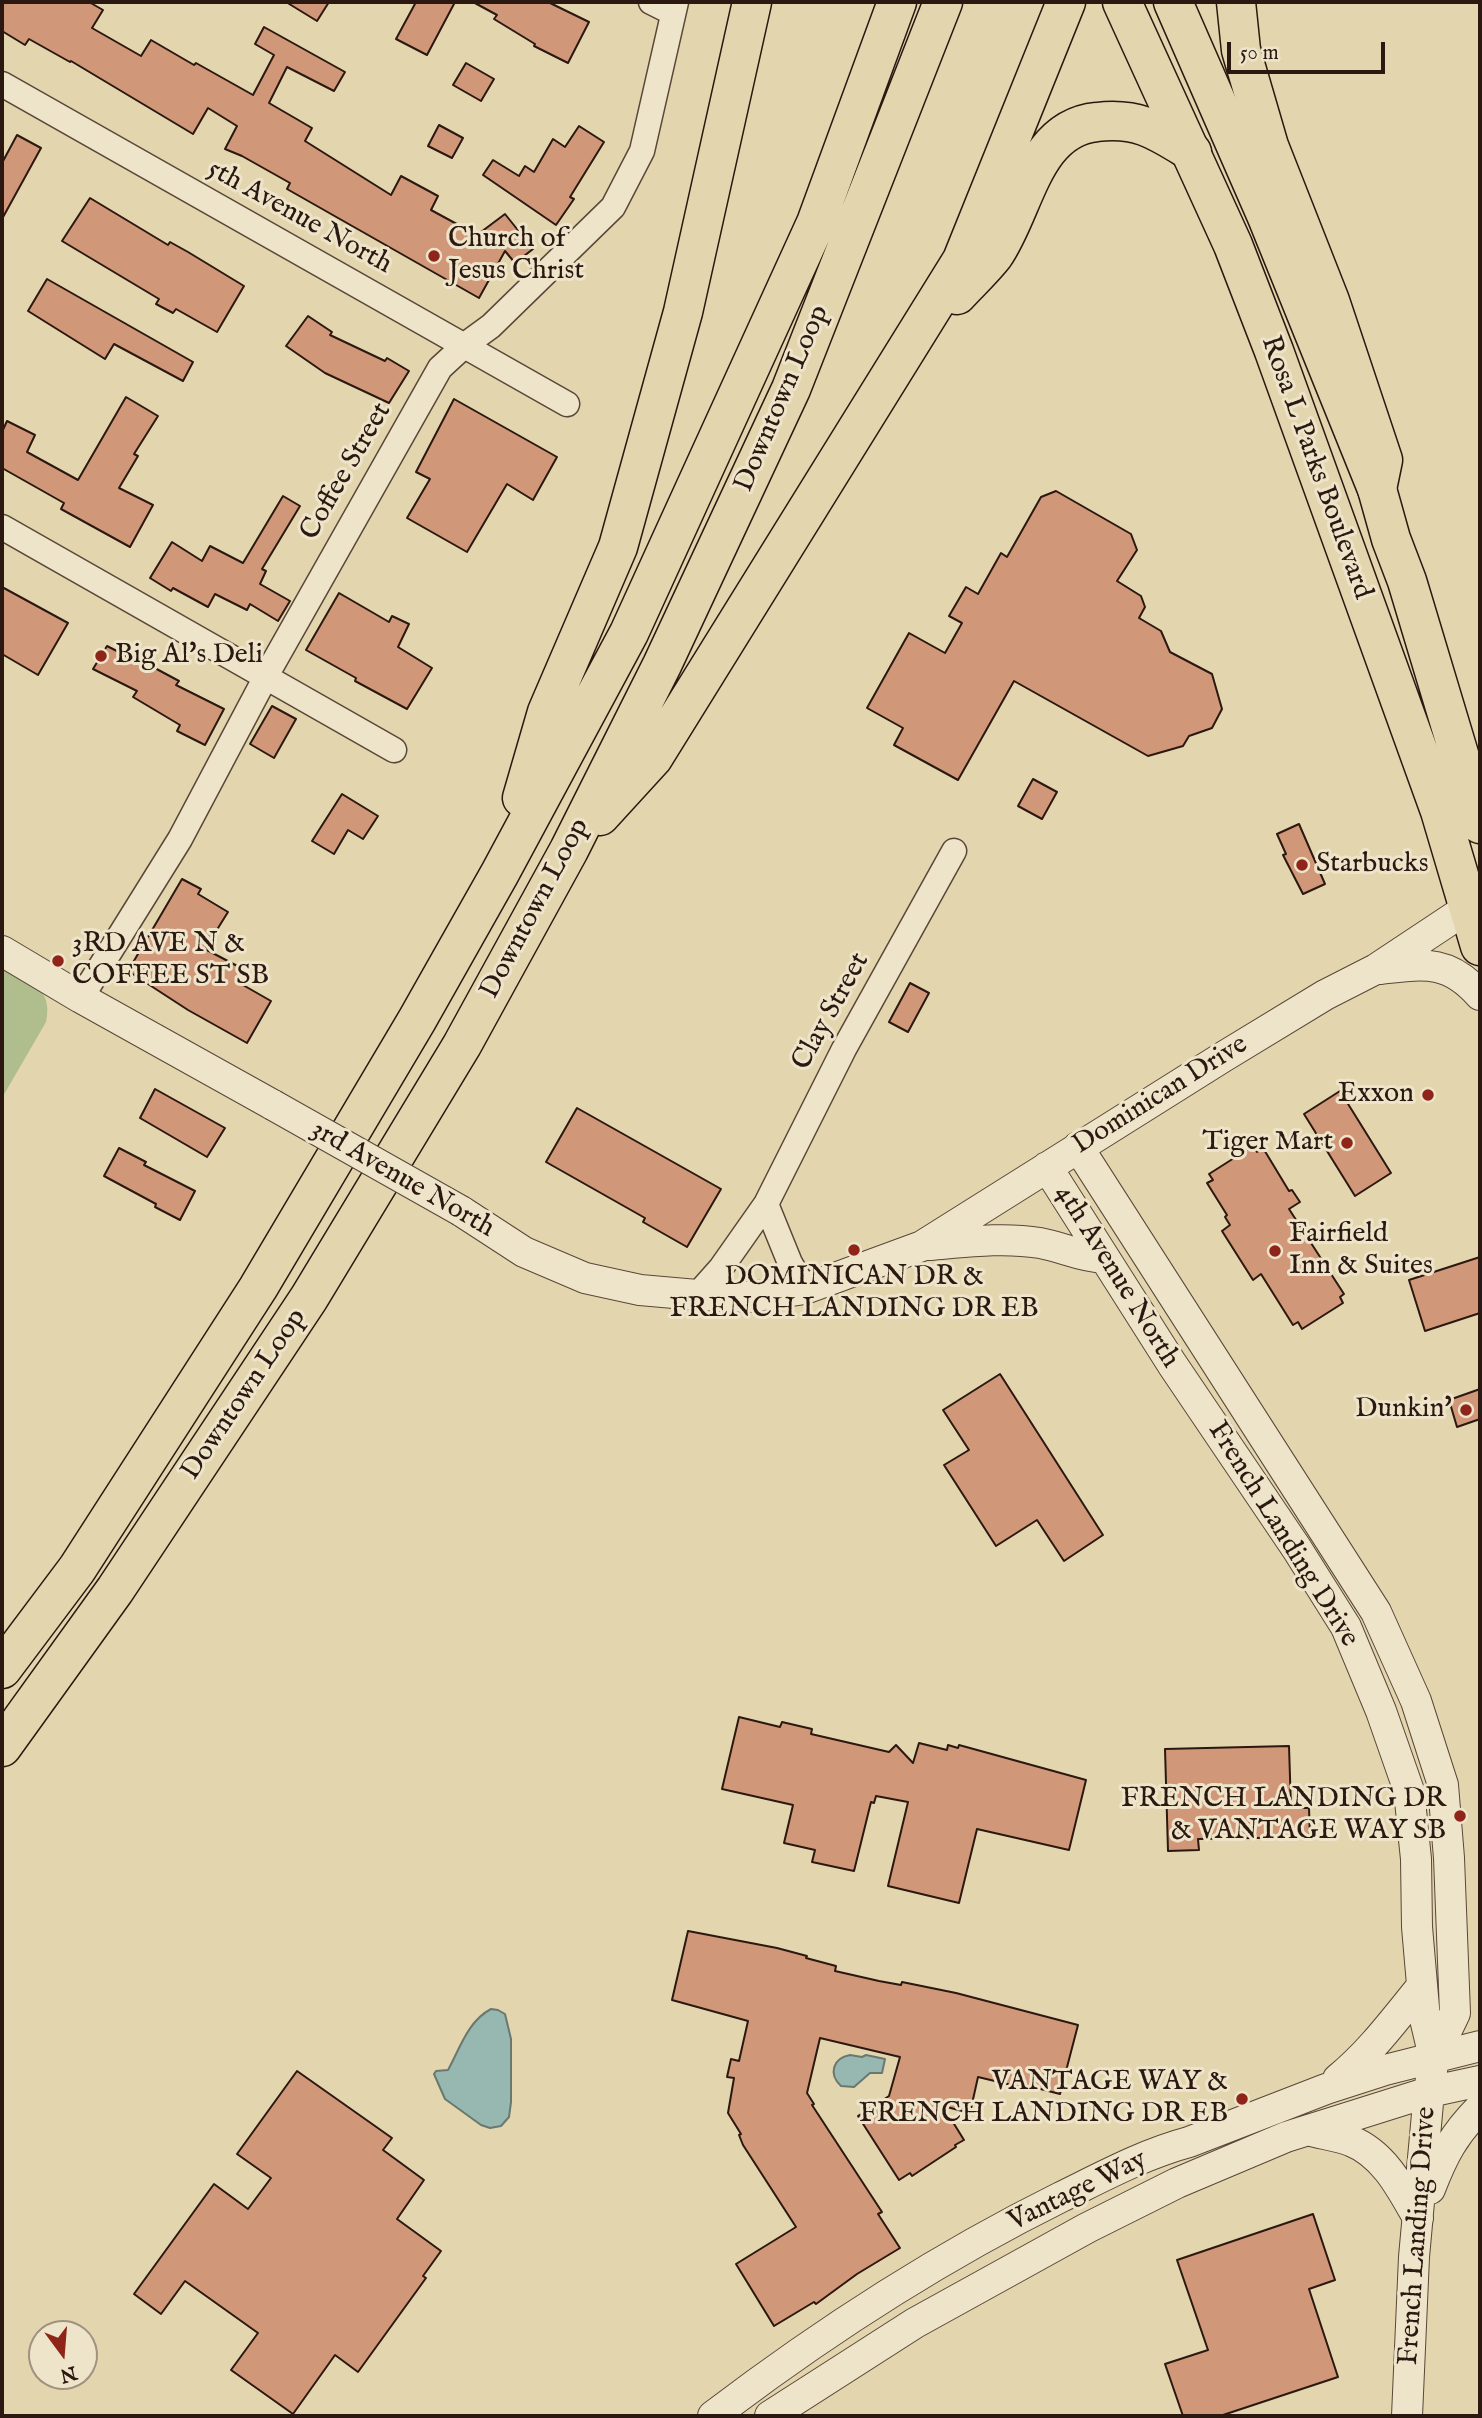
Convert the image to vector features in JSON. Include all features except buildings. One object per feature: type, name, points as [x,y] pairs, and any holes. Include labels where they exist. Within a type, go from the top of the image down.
[{"type":"main road","points":[[500,873],[547,712],[618,547],[683,312],[752,2]]},
{"type":"main road","name":"Downtown Loop","points":[[2,1669],[77,1569],[258,1288],[417,1020],[500,873],[629,633],[816,223],[897,2]]},
{"type":"main road","name":"Downtown Loop","points":[[2,1747],[115,1590],[309,1298],[462,1045],[569,850],[662,666],[791,389],[943,2]]},
{"type":"main road","points":[[569,850],[653,758],[962,260],[1066,2]]},
{"type":"main road","name":"Rosa L Parks Boulevard","points":[[1122,2],[1233,245],[1274,351],[1474,904],[1480,946]]},
{"type":"main road","name":"Rosa L Parks Boulevard","points":[[1174,2],[1267,217],[1377,489],[1478,808]]},
{"type":"main road","points":[[1236,2],[1241,50],[1269,146],[1329,301],[1383,460],[1377,489]]},
{"type":"main road","points":[[908,348],[994,255],[1037,168],[1051,146],[1069,128],[1085,123],[1115,120],[1139,123],[1157,129],[1192,152]]},
{"type":"street","points":[[651,2],[674,8]]},
{"type":"street","name":"Coffee Street","points":[[81,998],[180,839],[265,678],[440,368],[464,345],[491,326],[613,207],[642,151],[674,8]]},
{"type":"street","name":"5th Avenue North","points":[[2,84],[566,404]]},
{"type":"street","points":[[2,527],[394,750]]},
{"type":"street","name":"Clay Street","points":[[697,1294],[721,1268],[766,1204],[844,1049],[954,851]]},
{"type":"street","name":"Dominican Drive","points":[[835,1279],[922,1246],[1325,995],[1376,969],[1474,904]]},
{"type":"street","name":"3rd Avenue North","points":[[2,951],[461,1211],[524,1252],[585,1278],[640,1290],[750,1297],[805,1289],[835,1279]]},
{"type":"street","points":[[1376,969],[1418,964],[1449,969],[1468,982],[1480,995]]},
{"type":"street","name":"4th Avenue North","points":[[1079,1147],[1330,1537]]},
{"type":"street","name":"4th Avenue North","points":[[1047,1167],[1179,1375]]},
{"type":"street","points":[[766,1204],[790,1263],[805,1289]]},
{"type":"street","points":[[922,1246],[998,1239],[1041,1244],[1088,1258],[1104,1258]]},
{"type":"street","points":[[1179,1375],[1210,1353]]},
{"type":"street","name":"French Landing Drive","points":[[1179,1375],[1297,1549],[1346,1627],[1381,1711],[1409,1791],[1416,1859],[1417,1927],[1424,2020],[1434,2057]]},
{"type":"street","name":"French Landing Drive","points":[[1330,1537],[1376,1612],[1416,1701],[1443,1785],[1449,1857],[1455,2013],[1434,2057],[1429,2092],[1418,2218],[1407,2416]]},
{"type":"street","points":[[1409,1791],[1443,1785]]},
{"type":"street","points":[[1454,1980],[1472,2009],[1480,2012]]},
{"type":"street","points":[[1326,2089],[1360,2060],[1422,1986]]},
{"type":"street","name":"Vantage Way","points":[[713,2416],[837,2328],[995,2232],[1098,2179],[1170,2148],[1326,2089],[1385,2070],[1480,2046]]},
{"type":"street","name":"Vantage Way","points":[[771,2416],[915,2323],[1087,2228],[1177,2183],[1308,2130],[1429,2092],[1480,2081]]},
{"type":"street","points":[[1418,2218],[1448,2146],[1461,2126],[1480,2108]]},
{"type":"street","points":[[1308,2130],[1349,2141],[1378,2158],[1399,2185],[1418,2218]]},
{"type":"green space","points":[[2,964],[21,974],[42,992],[47,1010],[46,1022],[2,1098]]},
{"type":"water","points":[[491,2009],[505,2014],[511,2039],[511,2102],[509,2117],[501,2126],[490,2128],[481,2125],[445,2099],[434,2074],[436,2071],[448,2070],[470,2028]]},
{"type":"water","points":[[850,2055],[885,2059],[882,2073],[870,2073],[854,2087],[841,2086],[835,2077],[834,2067],[840,2059]]},
{"type":"place","name":"Church of Jesus Christ","points":[[434,256]]},
{"type":"place","name":"Big Al's Deli","points":[[101,656]]},
{"type":"place","name":"Starbucks","points":[[1302,865]]},
{"type":"place","name":"3RD AVE N & COFFEE ST SB","points":[[58,961]]},
{"type":"place","name":"Exxon","points":[[1428,1095]]},
{"type":"place","name":"Tiger Mart","points":[[1347,1143]]},
{"type":"place","name":"DOMINICAN DR & FRENCH LANDING DR EB","points":[[854,1250]]},
{"type":"place","name":"Fairfield Inn & Suites","points":[[1275,1251]]},
{"type":"place","name":"Dunkin'","points":[[1466,1410]]},
{"type":"place","name":"FRENCH LANDING DR & VANTAGE WAY SB","points":[[1460,1816]]},
{"type":"place","name":"VANTAGE WAY & FRENCH LANDING DR EB","points":[[1242,2099]]}]
